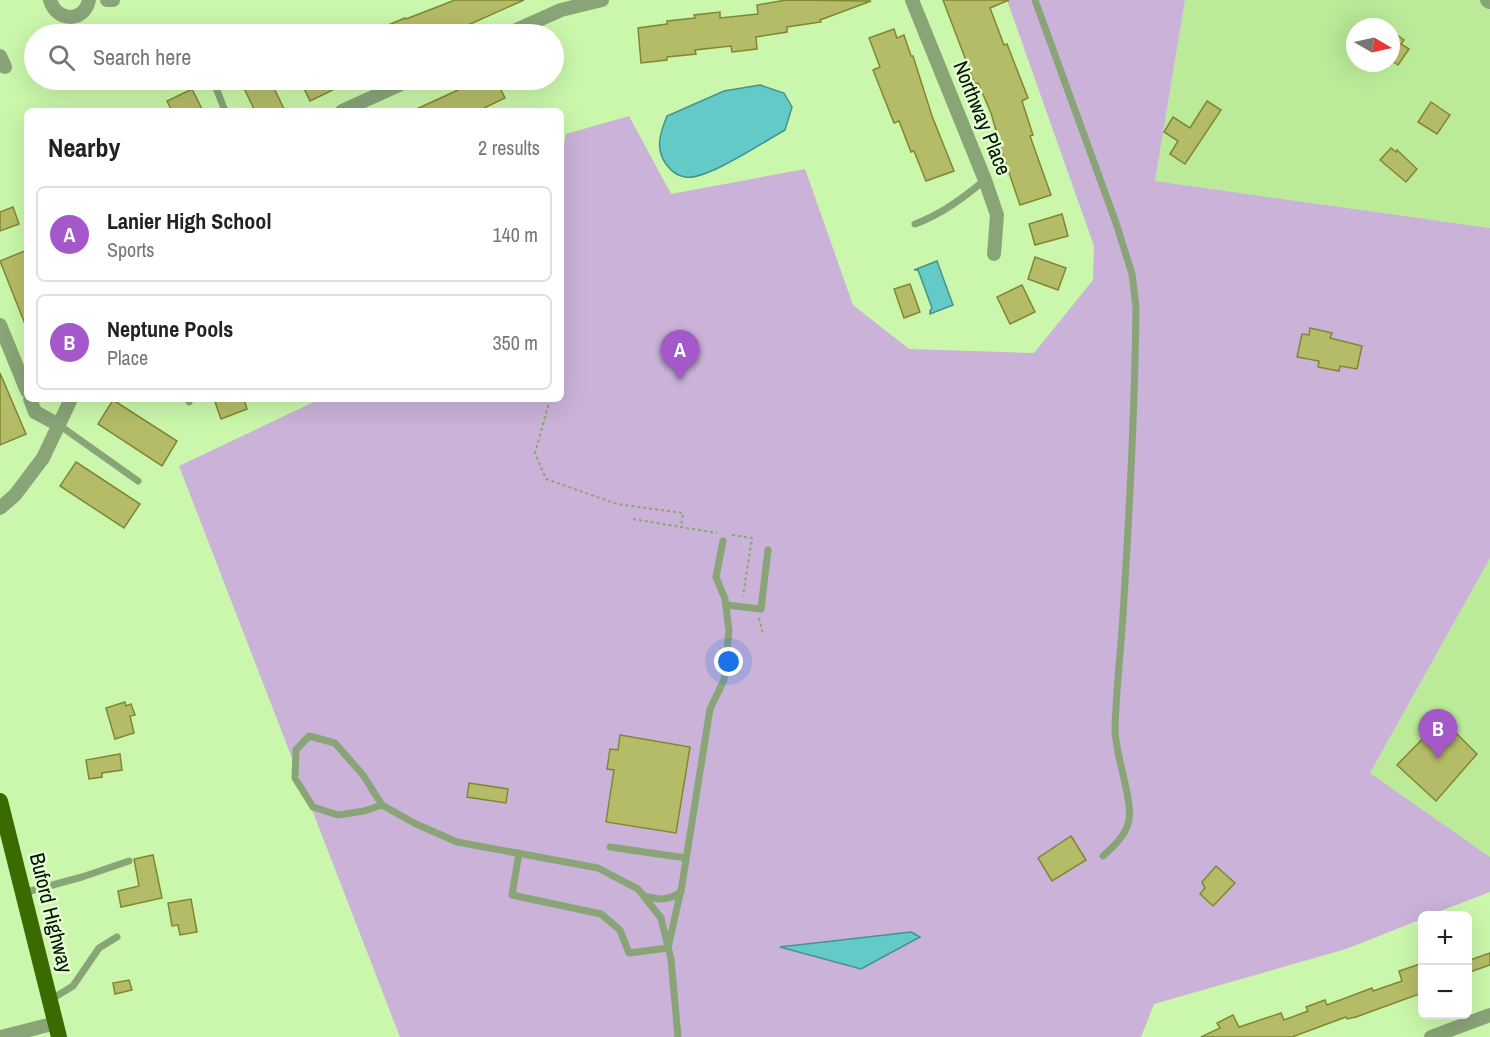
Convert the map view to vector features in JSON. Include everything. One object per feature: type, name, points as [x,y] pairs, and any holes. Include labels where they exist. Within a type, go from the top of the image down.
[{"type":"main road","name":"Buford Highway","points":[[0,801],[57,1030]]},
{"type":"street","points":[[50,0],[56,12],[67,18],[84,11],[89,0]]},
{"type":"street","points":[[107,0],[113,0]]},
{"type":"street","points":[[530,24],[561,10],[602,0]]},
{"type":"street","name":"Northway Place","points":[[912,0],[997,215],[994,254]]},
{"type":"street","points":[[349,108],[388,90]]},
{"type":"street","points":[[0,325],[24,384]]},
{"type":"street","points":[[31,402],[35,412],[58,425]]},
{"type":"street","points":[[0,508],[15,495],[43,458],[70,402]]},
{"type":"street","points":[[1431,1037],[1490,1016]]},
{"type":"street","points":[[1,1037],[57,1030]]},
{"type":"lane","points":[[1035,0],[1116,223],[1132,274],[1136,307],[1124,599],[1115,740],[1130,809],[1126,830],[1103,856]]},
{"type":"lane","points":[[217,90],[224,108]]},
{"type":"lane","points":[[915,224],[955,204],[985,180]]},
{"type":"lane","points":[[58,425],[138,481]]},
{"type":"lane","points":[[668,948],[681,892],[710,709],[724,680],[729,631],[726,605],[716,577],[723,541]]},
{"type":"lane","points":[[726,605],[761,609],[768,550]]},
{"type":"lane","points":[[382,805],[364,811],[338,815],[313,807],[295,778],[296,750],[309,735],[335,743],[363,775],[382,805],[416,824],[457,842],[598,868],[638,890],[661,918],[672,959],[678,1037]]},
{"type":"lane","points":[[610,847],[686,858]]},
{"type":"lane","points":[[519,853],[512,895],[601,914],[620,930],[629,953],[668,948]]},
{"type":"lane","points":[[23,893],[129,861]]},
{"type":"lane","points":[[643,896],[658,900],[670,899],[681,892]]},
{"type":"lane","points":[[50,1000],[73,986],[99,948],[117,937]]},
{"type":"path","points":[[549,402],[536,453],[546,479],[617,504],[683,513],[681,527]]},
{"type":"shaded area","points":[[1007,0],[1185,0],[1155,181],[1490,228],[1490,558],[1370,773],[1490,857],[1490,892],[1440,911],[1418,911],[1418,921],[1346,949],[1154,1004],[1141,1037],[400,1037],[179,466],[314,402],[564,402],[564,144],[566,134],[629,116],[671,194],[805,169],[853,305],[909,349],[1034,353],[1093,280],[1094,246]]},
{"type":"shaded area","points":[[1185,0],[1490,0],[1490,228],[1155,181]]},
{"type":"shaded area","points":[[1490,558],[1490,857],[1370,773]]},
{"type":"water","points":[[760,85],[784,93],[792,107],[785,130],[707,173],[685,177],[670,169],[663,158],[660,147],[667,116],[724,91]]},
{"type":"water","points":[[937,261],[953,305],[930,314],[932,308],[918,270],[914,270]]},
{"type":"water","points":[[911,932],[920,937],[861,969],[780,947]]},
{"type":"building","points":[[455,0],[524,0],[470,24],[391,24]]},
{"type":"building","points":[[786,0],[871,1],[820,20],[821,22],[787,27],[787,32],[756,37],[757,49],[732,52],[731,46],[695,50],[696,54],[641,63],[638,28],[667,24],[667,21],[695,18],[694,15],[720,12],[720,18],[758,14],[757,5]]},
{"type":"building","points":[[943,0],[1009,0],[990,8],[1028,98],[1022,101],[1033,135],[1030,136],[1051,195],[1020,205],[991,113],[978,83],[975,84]]},
{"type":"building","points":[[894,29],[897,38],[904,35],[911,56],[913,56],[932,116],[954,171],[926,181],[899,121],[894,123],[873,70],[880,67],[869,38]]},
{"type":"building","points":[[1400,37],[1404,40],[1401,44],[1409,49],[1400,62]]},
{"type":"building","points":[[192,90],[202,108],[170,108],[167,101]]},
{"type":"building","points":[[245,90],[275,90],[284,108],[254,108]]},
{"type":"building","points":[[305,90],[333,90],[310,101]]},
{"type":"building","points":[[458,90],[501,90],[505,98],[484,108],[419,108]]},
{"type":"building","points":[[1207,101],[1221,110],[1185,164],[1170,154],[1178,141],[1164,132],[1173,117],[1190,128]]},
{"type":"building","points":[[1431,102],[1450,115],[1437,134],[1418,122]]},
{"type":"building","points":[[1391,148],[1396,152],[1397,150],[1417,169],[1406,182],[1380,160]]},
{"type":"building","points":[[13,207],[19,224],[0,231],[0,212]]},
{"type":"building","points":[[1062,214],[1068,236],[1035,245],[1029,224]]},
{"type":"building","points":[[24,251],[24,321],[0,261]]},
{"type":"building","points":[[1035,257],[1066,268],[1058,290],[1028,279]]},
{"type":"building","points":[[910,284],[920,312],[904,318],[894,289]]},
{"type":"building","points":[[1022,285],[1035,312],[1010,324],[997,297]]},
{"type":"building","points":[[1310,328],[1332,333],[1330,338],[1362,346],[1357,369],[1340,366],[1339,371],[1318,367],[1319,361],[1297,357],[1302,334],[1309,335]]},
{"type":"building","points":[[0,373],[26,434],[0,445]]},
{"type":"building","points":[[112,402],[116,402],[177,441],[162,466],[98,424]]},
{"type":"building","points":[[215,402],[245,402],[247,409],[221,419]]},
{"type":"building","points":[[76,462],[140,504],[124,528],[60,486]]},
{"type":"building","points":[[125,702],[126,706],[131,704],[135,715],[130,716],[134,733],[115,739],[106,708]]},
{"type":"building","points":[[1442,719],[1477,754],[1436,801],[1397,765]]},
{"type":"building","points":[[620,735],[690,747],[676,833],[606,822],[614,770],[607,769],[610,749],[618,750]]},
{"type":"building","points":[[120,754],[122,770],[102,773],[102,777],[89,779],[86,760]]},
{"type":"building","points":[[469,783],[508,789],[506,803],[467,797]]},
{"type":"building","points":[[1071,836],[1086,860],[1052,881],[1038,858]]},
{"type":"building","points":[[153,855],[162,898],[121,907],[118,891],[139,886],[134,859]]},
{"type":"building","points":[[1216,866],[1235,883],[1213,906],[1200,894],[1205,888],[1202,882]]},
{"type":"building","points":[[191,899],[197,932],[180,935],[178,925],[172,926],[168,903]]},
{"type":"building","points":[[1490,953],[1490,965],[1472,971],[1472,959]]},
{"type":"building","points":[[1418,965],[1418,994],[1292,1037],[1201,1037],[1220,1028],[1217,1023],[1233,1015],[1239,1027],[1281,1013],[1284,1020],[1308,1011],[1306,1007],[1325,1000],[1327,1005],[1372,988],[1373,991],[1402,981],[1399,971]]},
{"type":"building","points":[[129,980],[132,990],[115,994],[113,983]]},
{"type":"place","name":"Lanier High School","points":[[680,380]]},
{"type":"place","name":"Neptune Pools","points":[[1438,759]]}]
